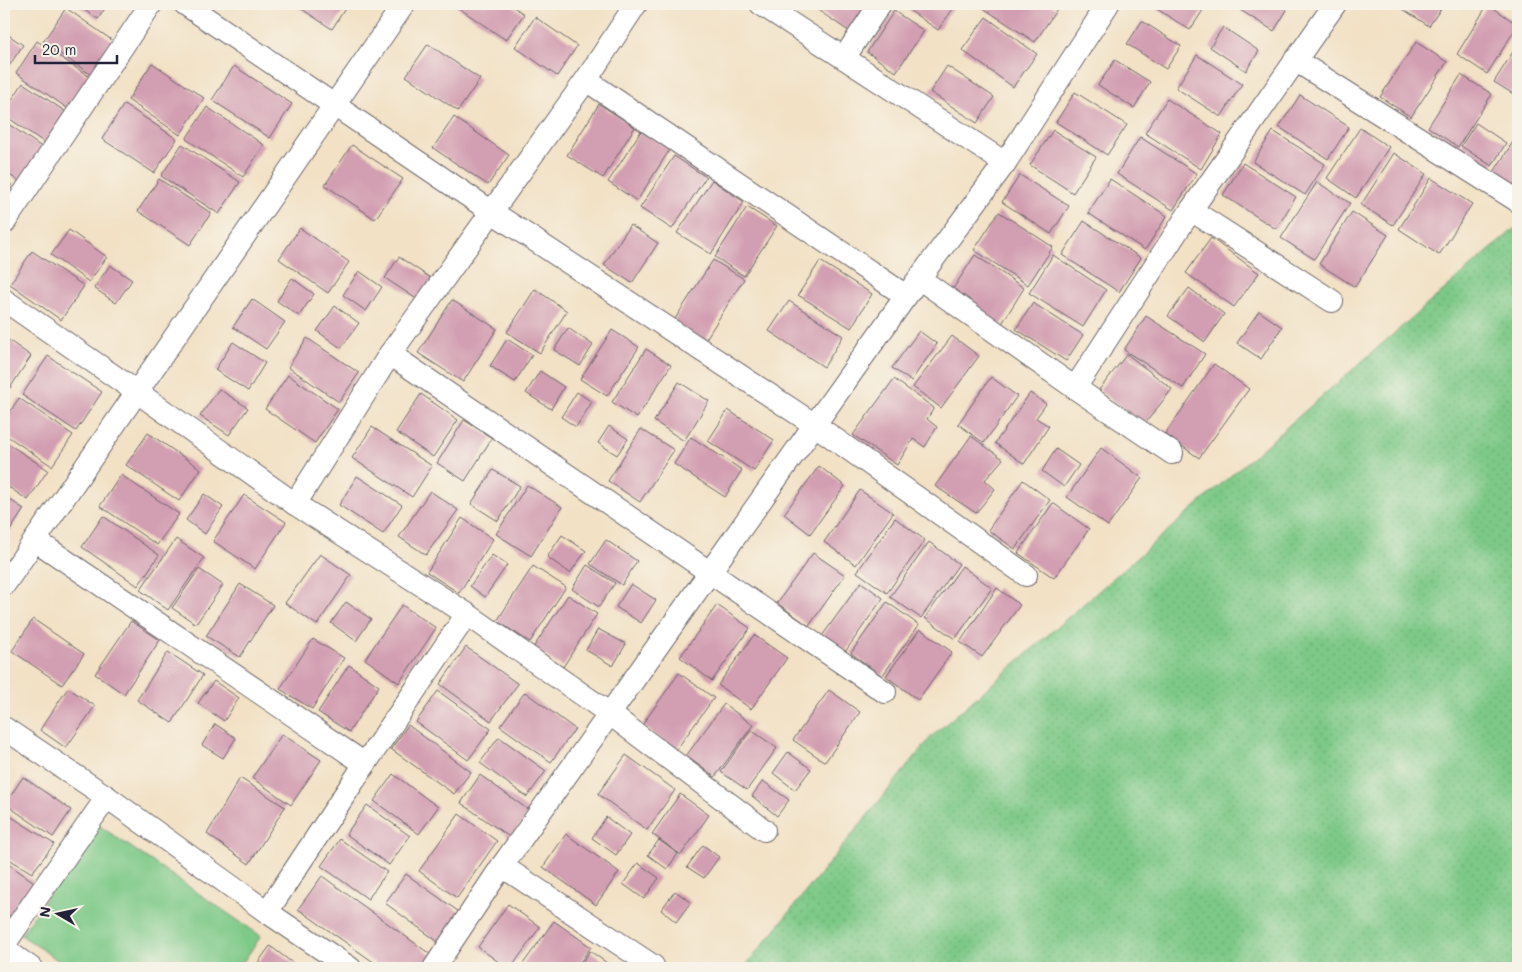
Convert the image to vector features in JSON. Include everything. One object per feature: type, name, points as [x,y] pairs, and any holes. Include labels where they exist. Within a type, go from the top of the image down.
[{"type":"street","points":[[4,223],[151,4]]},
{"type":"street","points":[[185,4],[492,212],[815,425],[1026,575]]},
{"type":"street","points":[[4,585],[404,4]]},
{"type":"street","points":[[296,504],[390,354],[586,80],[636,4]]},
{"type":"street","points":[[761,4],[1005,163]]},
{"type":"street","points":[[844,58],[880,4]]},
{"type":"street","points":[[434,968],[502,866],[710,572],[1005,163],[1108,4]]},
{"type":"street","points":[[1075,388],[1191,210],[1335,4]]},
{"type":"street","points":[[1295,60],[1518,201]]},
{"type":"street","points":[[586,80],[913,288],[1075,388],[1172,453]]},
{"type":"street","points":[[1191,210],[1332,301]]},
{"type":"street","points":[[4,300],[296,504],[467,614],[610,714],[764,830]]},
{"type":"street","points":[[390,354],[885,692]]},
{"type":"street","points":[[35,540],[365,764]]},
{"type":"street","points":[[267,912],[467,614]]},
{"type":"street","points":[[4,728],[107,797],[267,912],[350,968]]},
{"type":"street","points":[[4,944],[107,797]]},
{"type":"street","points":[[502,866],[653,966]]},
{"type":"street","points":[[4,949],[31,968]]},
{"type":"green space","points":[[1515,228],[1518,231],[1518,968],[744,968],[931,737]]},
{"type":"green space","points":[[97,824],[261,936],[239,968],[69,968],[21,935]]},
{"type":"building","points":[[75,4],[108,4],[98,19]]},
{"type":"building","points":[[294,4],[348,4],[332,29]]},
{"type":"building","points":[[455,4],[509,4],[524,14],[506,40]]},
{"type":"building","points":[[809,4],[870,4],[850,32]]},
{"type":"building","points":[[909,4],[952,4],[955,6],[938,30],[906,8]]},
{"type":"building","points":[[977,4],[1049,4],[1057,9],[1035,42]]},
{"type":"building","points":[[1149,4],[1207,4],[1190,30]]},
{"type":"building","points":[[1243,4],[1277,4],[1287,10],[1274,31],[1240,10]]},
{"type":"building","points":[[1395,4],[1444,4],[1429,26]]},
{"type":"building","points":[[1488,4],[1518,25],[1487,74],[1457,54]]},
{"type":"building","points":[[66,8],[116,43],[93,76],[43,42]]},
{"type":"building","points":[[894,11],[924,31],[896,72],[867,52]]},
{"type":"building","points":[[535,17],[577,46],[557,76],[515,47]]},
{"type":"building","points":[[986,17],[1037,54],[1013,87],[962,50]]},
{"type":"building","points":[[1142,21],[1181,46],[1166,69],[1127,44]]},
{"type":"building","points":[[1223,27],[1259,51],[1246,71],[1210,47]]},
{"type":"building","points":[[4,32],[23,45],[9,66],[4,63]]},
{"type":"building","points":[[37,41],[94,80],[73,112],[16,73]]},
{"type":"building","points":[[1416,42],[1447,62],[1411,117],[1380,97]]},
{"type":"building","points":[[428,44],[480,79],[458,111],[406,76]]},
{"type":"building","points":[[1518,44],[1518,97],[1494,82]]},
{"type":"building","points":[[1197,55],[1242,84],[1221,117],[1176,88]]},
{"type":"building","points":[[1115,60],[1150,82],[1134,108],[1098,85]]},
{"type":"building","points":[[152,63],[204,98],[180,135],[128,100]]},
{"type":"building","points":[[234,66],[292,104],[270,138],[212,100]]},
{"type":"building","points":[[947,66],[994,97],[977,123],[930,92]]},
{"type":"building","points":[[1461,75],[1492,94],[1458,147],[1428,127]]},
{"type":"building","points":[[23,83],[69,114],[48,145],[4,115],[4,112]]},
{"type":"building","points":[[1075,92],[1127,125],[1107,155],[1056,122]]},
{"type":"building","points":[[1300,95],[1349,127],[1328,159],[1279,127]]},
{"type":"building","points":[[1167,99],[1222,134],[1201,169],[1145,133]]},
{"type":"building","points":[[124,104],[177,139],[154,173],[102,139]]},
{"type":"building","points":[[599,104],[635,127],[603,178],[567,155]]},
{"type":"building","points":[[207,107],[264,145],[243,177],[186,139]]},
{"type":"building","points":[[454,117],[509,155],[488,185],[433,148]]},
{"type":"building","points":[[4,121],[43,148],[20,182],[4,171]]},
{"type":"building","points":[[1476,123],[1506,143],[1492,166],[1461,146]]},
{"type":"building","points":[[1360,128],[1389,147],[1356,198],[1327,178]]},
{"type":"building","points":[[1053,130],[1096,157],[1073,193],[1030,165]]},
{"type":"building","points":[[641,131],[670,149],[637,201],[608,182]]},
{"type":"building","points":[[1273,131],[1325,164],[1305,195],[1253,162]]},
{"type":"building","points":[[1518,134],[1518,184],[1514,190],[1492,175]]},
{"type":"building","points":[[1140,137],[1197,174],[1173,210],[1117,174]]},
{"type":"building","points":[[182,144],[240,182],[219,214],[161,176]]},
{"type":"building","points":[[352,145],[403,179],[375,219],[325,185]]},
{"type":"building","points":[[1394,153],[1426,174],[1393,225],[1361,205]]},
{"type":"building","points":[[674,156],[706,177],[672,229],[640,208]]},
{"type":"building","points":[[1243,163],[1296,197],[1276,229],[1223,195]]},
{"type":"building","points":[[1020,175],[1069,206],[1051,234],[1002,202]]},
{"type":"building","points":[[1431,178],[1472,204],[1439,255],[1399,229]]},
{"type":"building","points":[[159,179],[211,213],[190,245],[138,211]]},
{"type":"building","points":[[1110,179],[1167,216],[1145,250],[1088,213]]},
{"type":"building","points":[[4,180],[13,186],[4,199]]},
{"type":"building","points":[[712,180],[744,202],[711,254],[677,233]]},
{"type":"building","points":[[1317,182],[1350,203],[1314,259],[1281,238]]},
{"type":"building","points":[[747,207],[777,226],[744,276],[715,257]]},
{"type":"building","points":[[999,212],[1053,247],[1028,285],[974,250]]},
{"type":"building","points":[[1352,212],[1388,235],[1355,287],[1319,264]]},
{"type":"building","points":[[1084,221],[1141,258],[1119,292],[1062,255]]},
{"type":"building","points":[[630,225],[658,243],[632,283],[604,265]]},
{"type":"building","points":[[300,228],[349,262],[328,293],[279,259]]},
{"type":"building","points":[[69,230],[107,257],[89,282],[51,255]]},
{"type":"building","points":[[1211,238],[1259,273],[1234,307],[1186,273]]},
{"type":"building","points":[[32,251],[84,286],[61,320],[10,284]]},
{"type":"building","points":[[975,255],[1024,288],[1001,325],[951,292]]},
{"type":"building","points":[[1053,255],[1106,290],[1083,327],[1029,293]]},
{"type":"building","points":[[399,257],[435,281],[421,302],[385,278]]},
{"type":"building","points":[[713,260],[744,279],[704,342],[673,322]]},
{"type":"building","points":[[820,261],[872,294],[851,328],[798,295]]},
{"type":"building","points":[[110,265],[132,280],[116,303],[94,288]]},
{"type":"building","points":[[359,271],[382,287],[366,311],[343,295]]},
{"type":"building","points":[[292,278],[314,294],[299,316],[277,301]]},
{"type":"building","points":[[1189,288],[1224,314],[1205,342],[1168,316]]},
{"type":"building","points":[[535,289],[567,311],[540,353],[507,332]]},
{"type":"building","points":[[252,299],[285,322],[266,349],[233,327]]},
{"type":"building","points":[[452,300],[497,329],[463,382],[418,353]]},
{"type":"building","points":[[789,301],[843,336],[824,367],[769,331]]},
{"type":"building","points":[[1033,303],[1083,335],[1066,361],[1016,329]]},
{"type":"building","points":[[335,306],[359,323],[341,348],[317,331]]},
{"type":"building","points":[[1259,311],[1282,327],[1261,359],[1237,343]]},
{"type":"building","points":[[1146,316],[1205,354],[1183,388],[1124,350]]},
{"type":"building","points":[[568,328],[593,345],[580,366],[554,350]]},
{"type":"building","points":[[612,330],[639,347],[607,396],[580,379]]},
{"type":"building","points":[[919,331],[937,344],[911,381],[892,368]]},
{"type":"building","points":[[952,336],[979,356],[941,408],[913,387]]},
{"type":"building","points":[[4,337],[31,356],[10,388],[4,384]]},
{"type":"building","points":[[307,338],[359,373],[339,402],[288,367]]},
{"type":"building","points":[[507,339],[532,355],[515,382],[490,366]]},
{"type":"building","points":[[233,342],[265,363],[248,391],[215,370]]},
{"type":"building","points":[[646,349],[671,365],[637,418],[612,402]]},
{"type":"building","points":[[1127,354],[1172,389],[1144,425],[1099,390]]},
{"type":"building","points":[[48,356],[102,392],[76,431],[22,395]]},
{"type":"building","points":[[1214,364],[1249,389],[1199,458],[1165,434]]},
{"type":"building","points":[[540,371],[564,387],[551,409],[526,393]]},
{"type":"building","points":[[288,375],[338,409],[315,443],[265,409]]},
{"type":"building","points":[[991,377],[1017,396],[984,443],[958,424]]},
{"type":"building","points":[[894,379],[934,408],[927,419],[937,427],[925,447],[913,439],[897,465],[853,435]]},
{"type":"building","points":[[679,382],[709,401],[684,441],[654,421]]},
{"type":"building","points":[[219,389],[248,408],[229,435],[200,416]]},
{"type":"building","points":[[577,392],[592,402],[576,427],[561,417]]},
{"type":"building","points":[[1030,393],[1046,404],[1036,418],[1049,426],[1024,464],[995,443]]},
{"type":"building","points":[[421,394],[458,420],[433,457],[396,432]]},
{"type":"building","points":[[19,398],[73,435],[52,466],[4,434],[4,421]]},
{"type":"building","points":[[728,410],[774,440],[754,471],[708,441]]},
{"type":"building","points":[[464,420],[492,438],[465,481],[437,463]]},
{"type":"building","points":[[609,426],[628,439],[617,455],[598,443]]},
{"type":"building","points":[[372,427],[432,466],[412,497],[352,458]]},
{"type":"building","points":[[641,429],[674,450],[640,502],[608,481]]},
{"type":"building","points":[[148,433],[201,469],[179,501],[126,465]]},
{"type":"building","points":[[971,436],[1003,459],[985,480],[995,489],[976,513],[935,486]]},
{"type":"building","points":[[691,437],[742,470],[725,497],[674,464]]},
{"type":"building","points":[[4,441],[48,470],[28,500],[4,484]]},
{"type":"building","points":[[1101,448],[1142,478],[1108,526],[1067,497]]},
{"type":"building","points":[[1056,449],[1079,465],[1064,487],[1042,471]]},
{"type":"building","points":[[819,466],[845,486],[810,534],[784,514]]},
{"type":"building","points":[[493,470],[520,486],[498,521],[471,504]]},
{"type":"building","points":[[121,475],[179,514],[157,545],[100,506]]},
{"type":"building","points":[[357,476],[402,505],[383,534],[339,505]]},
{"type":"building","points":[[1023,480],[1050,500],[1015,549],[988,530]]},
{"type":"building","points":[[527,485],[562,507],[531,556],[496,534]]},
{"type":"building","points":[[860,490],[893,513],[856,565],[824,542]]},
{"type":"building","points":[[430,491],[458,510],[426,555],[399,537]]},
{"type":"building","points":[[204,494],[223,507],[205,534],[186,520]]},
{"type":"building","points":[[244,495],[286,522],[255,569],[213,541]]},
{"type":"building","points":[[4,496],[24,509],[4,540]]},
{"type":"building","points":[[1053,503],[1089,529],[1054,578],[1018,553]]},
{"type":"building","points":[[103,516],[159,555],[138,586],[82,547]]},
{"type":"building","points":[[462,518],[493,539],[459,593],[427,572]]},
{"type":"building","points":[[895,518],[925,540],[887,593],[857,572]]},
{"type":"building","points":[[562,535],[586,551],[570,573],[547,557]]},
{"type":"building","points":[[176,539],[204,558],[168,610],[140,590]]},
{"type":"building","points":[[606,540],[637,561],[622,585],[590,564]]},
{"type":"building","points":[[929,542],[959,564],[921,618],[890,597]]},
{"type":"building","points":[[813,553],[845,575],[809,626],[777,603]]},
{"type":"building","points":[[320,554],[351,575],[317,625],[285,603]]},
{"type":"building","points":[[492,555],[507,565],[485,597],[470,586]]},
{"type":"building","points":[[587,565],[615,583],[599,607],[572,589]]},
{"type":"building","points":[[533,566],[566,587],[530,642],[497,621]]},
{"type":"building","points":[[962,566],[992,588],[955,639],[925,618]]},
{"type":"building","points":[[199,569],[223,585],[196,624],[172,608]]},
{"type":"building","points":[[861,582],[883,598],[845,652],[822,636]]},
{"type":"building","points":[[240,584],[273,605],[240,657],[206,636]]},
{"type":"building","points":[[631,584],[656,600],[641,623],[616,607]]},
{"type":"building","points":[[997,588],[1020,605],[982,657],[960,642]]},
{"type":"building","points":[[568,595],[597,614],[563,667],[533,648]]},
{"type":"building","points":[[346,602],[371,619],[356,641],[331,623]]},
{"type":"building","points":[[887,602],[919,625],[882,676],[851,653]]},
{"type":"building","points":[[402,605],[436,628],[399,683],[365,659]]},
{"type":"building","points":[[717,605],[750,628],[712,681],[680,657]]},
{"type":"building","points":[[33,619],[84,654],[62,685],[12,651]]},
{"type":"building","points":[[131,621],[160,640],[124,694],[95,674]]},
{"type":"building","points":[[598,629],[626,644],[613,666],[586,650]]},
{"type":"building","points":[[920,629],[952,652],[918,700],[886,676]]},
{"type":"building","points":[[754,635],[787,658],[751,709],[718,685]]},
{"type":"building","points":[[313,639],[344,658],[312,709],[280,689]]},
{"type":"building","points":[[466,647],[518,684],[491,721],[440,684]]},
{"type":"building","points":[[168,652],[203,675],[172,723],[137,700]]},
{"type":"building","points":[[349,665],[379,686],[349,732],[318,712]]},
{"type":"building","points":[[679,673],[714,698],[676,750],[642,725]]},
{"type":"building","points":[[214,681],[239,698],[224,721],[198,703]]},
{"type":"building","points":[[68,688],[95,706],[66,748],[40,730]]},
{"type":"building","points":[[829,690],[860,712],[825,762],[793,740]]},
{"type":"building","points":[[438,691],[491,729],[468,760],[416,722]]},
{"type":"building","points":[[525,692],[575,729],[551,762],[500,726]]},
{"type":"building","points":[[724,704],[753,725],[715,777],[686,756]]},
{"type":"building","points":[[215,724],[236,738],[223,758],[202,745]]},
{"type":"building","points":[[408,725],[471,772],[454,794],[391,749]]},
{"type":"building","points":[[751,730],[777,748],[747,790],[721,772]]},
{"type":"building","points":[[282,734],[321,760],[291,805],[252,778]]},
{"type":"building","points":[[499,737],[546,771],[527,797],[480,763]]},
{"type":"building","points":[[788,752],[811,769],[795,790],[773,773]]},
{"type":"building","points":[[626,755],[675,790],[647,830],[598,794]]},
{"type":"building","points":[[393,774],[438,807],[419,834],[374,801]]},
{"type":"building","points":[[480,775],[530,811],[511,838],[461,803]]},
{"type":"building","points":[[23,777],[71,810],[53,837],[5,804]]},
{"type":"building","points":[[240,778],[285,807],[249,864],[207,834]]},
{"type":"building","points":[[763,781],[789,800],[777,816],[752,796]]},
{"type":"building","points":[[680,794],[709,815],[681,855],[652,834]]},
{"type":"building","points":[[367,805],[410,836],[389,865],[346,834]]},
{"type":"building","points":[[4,812],[54,844],[32,873],[4,856]]},
{"type":"building","points":[[459,814],[497,841],[457,898],[419,871]]},
{"type":"building","points":[[606,817],[630,835],[616,855],[592,838]]},
{"type":"building","points":[[566,834],[619,872],[596,905],[543,867]]},
{"type":"building","points":[[340,839],[387,872],[368,899],[321,866]]},
{"type":"building","points":[[659,840],[678,854],[667,869],[648,855]]},
{"type":"building","points":[[703,845],[719,857],[704,878],[687,867]]},
{"type":"building","points":[[4,861],[37,884],[14,919],[4,912]]},
{"type":"building","points":[[638,863],[659,878],[644,899],[623,884]]},
{"type":"building","points":[[406,874],[462,914],[441,944],[385,903]]},
{"type":"building","points":[[322,876],[434,957],[426,968],[382,968],[298,909]]},
{"type":"building","points":[[675,891],[691,902],[676,922],[661,910]]},
{"type":"building","points":[[508,904],[540,927],[511,968],[507,968],[478,947]]},
{"type":"building","points":[[554,921],[591,947],[576,968],[520,968]]},
{"type":"building","points":[[270,946],[294,964],[292,968],[254,968]]},
{"type":"building","points":[[590,951],[614,968],[578,968]]}]
